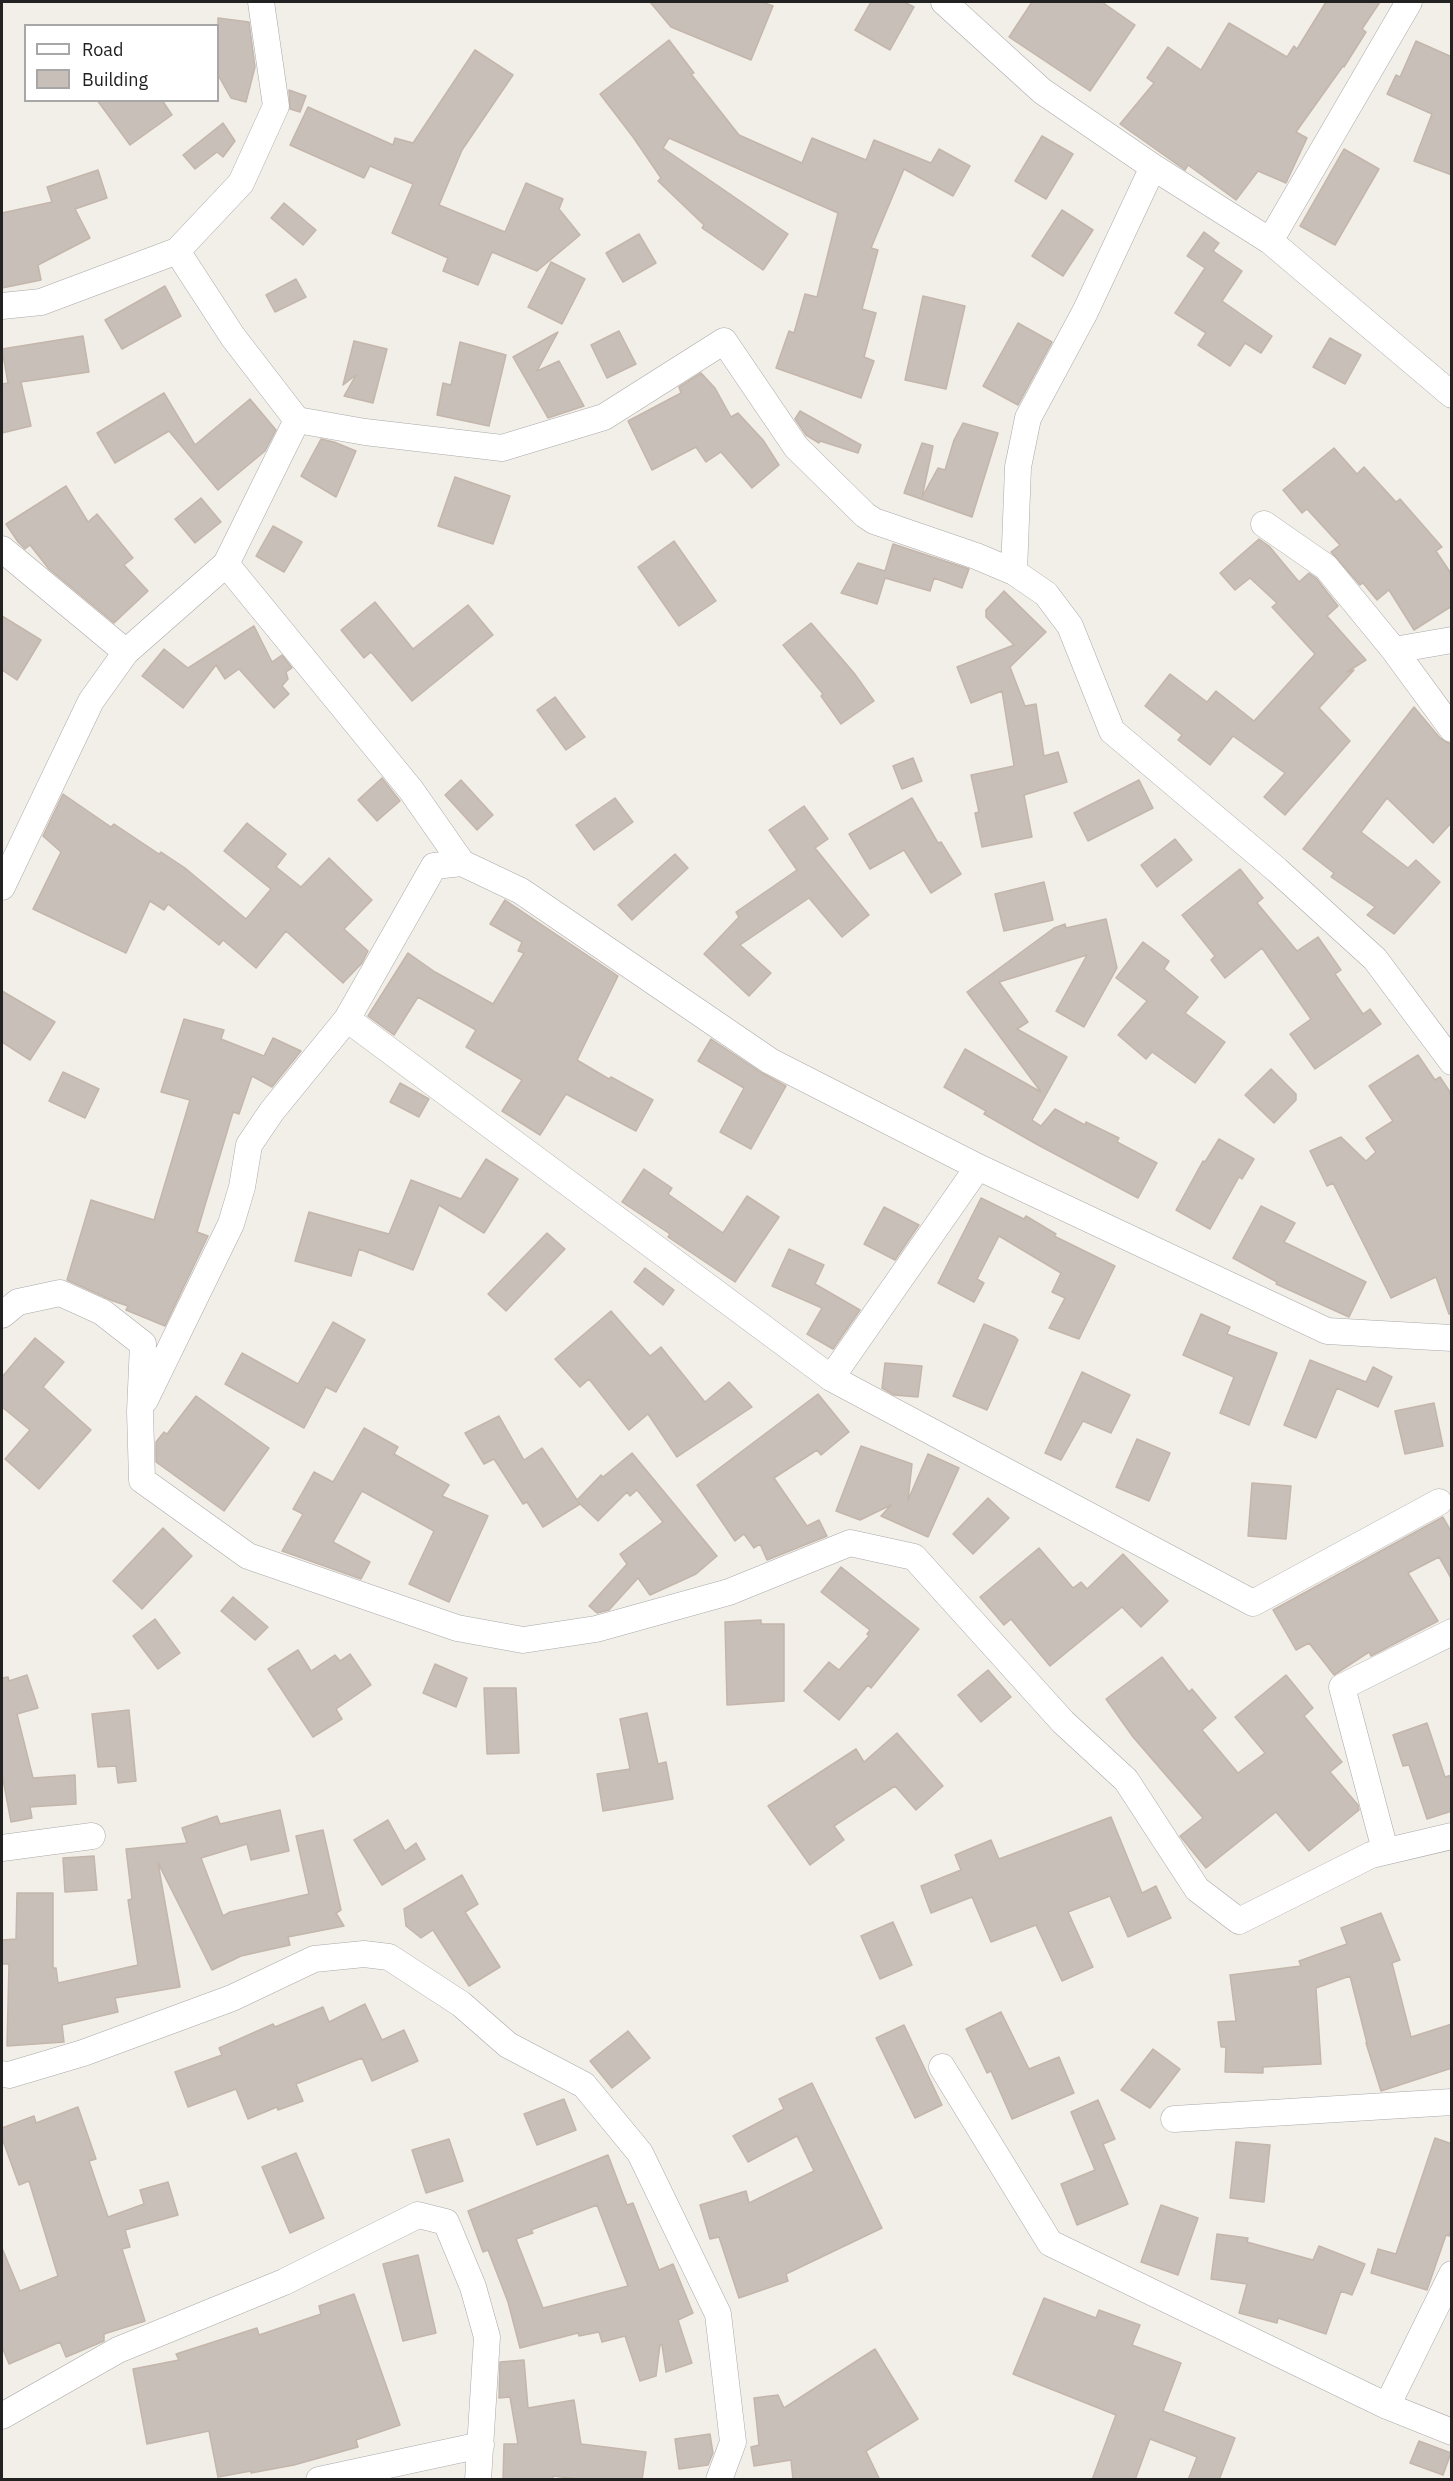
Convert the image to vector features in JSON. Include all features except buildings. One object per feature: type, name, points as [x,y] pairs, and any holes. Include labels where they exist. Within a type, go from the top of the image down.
[{"type":"street","points":[[2,306],[41,302],[177,251],[241,183],[276,106],[261,2]]},
{"type":"street","points":[[944,2],[1042,91],[1153,167],[1270,241],[1452,395]]},
{"type":"street","points":[[1270,241],[1409,2]]},
{"type":"street","points":[[1014,572],[1018,467],[1028,418],[1085,312],[1153,167]]},
{"type":"street","points":[[177,251],[233,337],[297,420],[365,432],[502,448],[604,417],[724,341],[796,447],[865,515],[874,521],[976,556],[1014,572],[1046,594],[1070,626],[1112,731],[1277,870],[1375,959],[1452,1062]]},
{"type":"street","points":[[2,887],[91,701],[126,652],[226,564],[297,420]]},
{"type":"street","points":[[1264,524],[1326,567],[1394,650],[1452,729]]},
{"type":"street","points":[[2,549],[126,652]]},
{"type":"street","points":[[226,564],[411,790],[462,863],[521,891],[770,1061],[978,1167],[1327,1330],[1452,1338]]},
{"type":"street","points":[[1394,650],[1452,640]]},
{"type":"street","points":[[140,1412],[231,1224],[242,1187],[249,1145],[272,1111],[347,1019],[434,866],[462,863]]},
{"type":"street","points":[[347,1019],[831,1378],[1253,1603],[1439,1502]]},
{"type":"street","points":[[831,1378],[978,1167]]},
{"type":"street","points":[[2,1315],[18,1302],[60,1293],[102,1312],[143,1344],[140,1412],[142,1480],[248,1556],[457,1628],[523,1640],[596,1629],[729,1592],[850,1543],[914,1557],[1063,1722],[1126,1780],[1197,1889],[1239,1921],[1371,1855],[1452,1836]]},
{"type":"street","points":[[1385,1850],[1342,1688],[1452,1632]]},
{"type":"street","points":[[2,1848],[92,1836]]},
{"type":"street","points":[[2,2074],[9,2075],[83,2053],[232,1998],[314,1959],[364,1954],[389,1957],[461,2004],[508,2045],[584,2085],[640,2153],[718,2314],[733,2442],[719,2480]]},
{"type":"street","points":[[942,2067],[1050,2243],[1387,2406],[1452,2432]]},
{"type":"street","points":[[1174,2119],[1452,2102]]},
{"type":"street","points":[[2,2416],[118,2350],[284,2282],[418,2215],[446,2222],[473,2287],[485,2327],[487,2337],[478,2480]]},
{"type":"street","points":[[1387,2406],[1452,2274]]},
{"type":"street","points":[[319,2480],[481,2445]]}]
